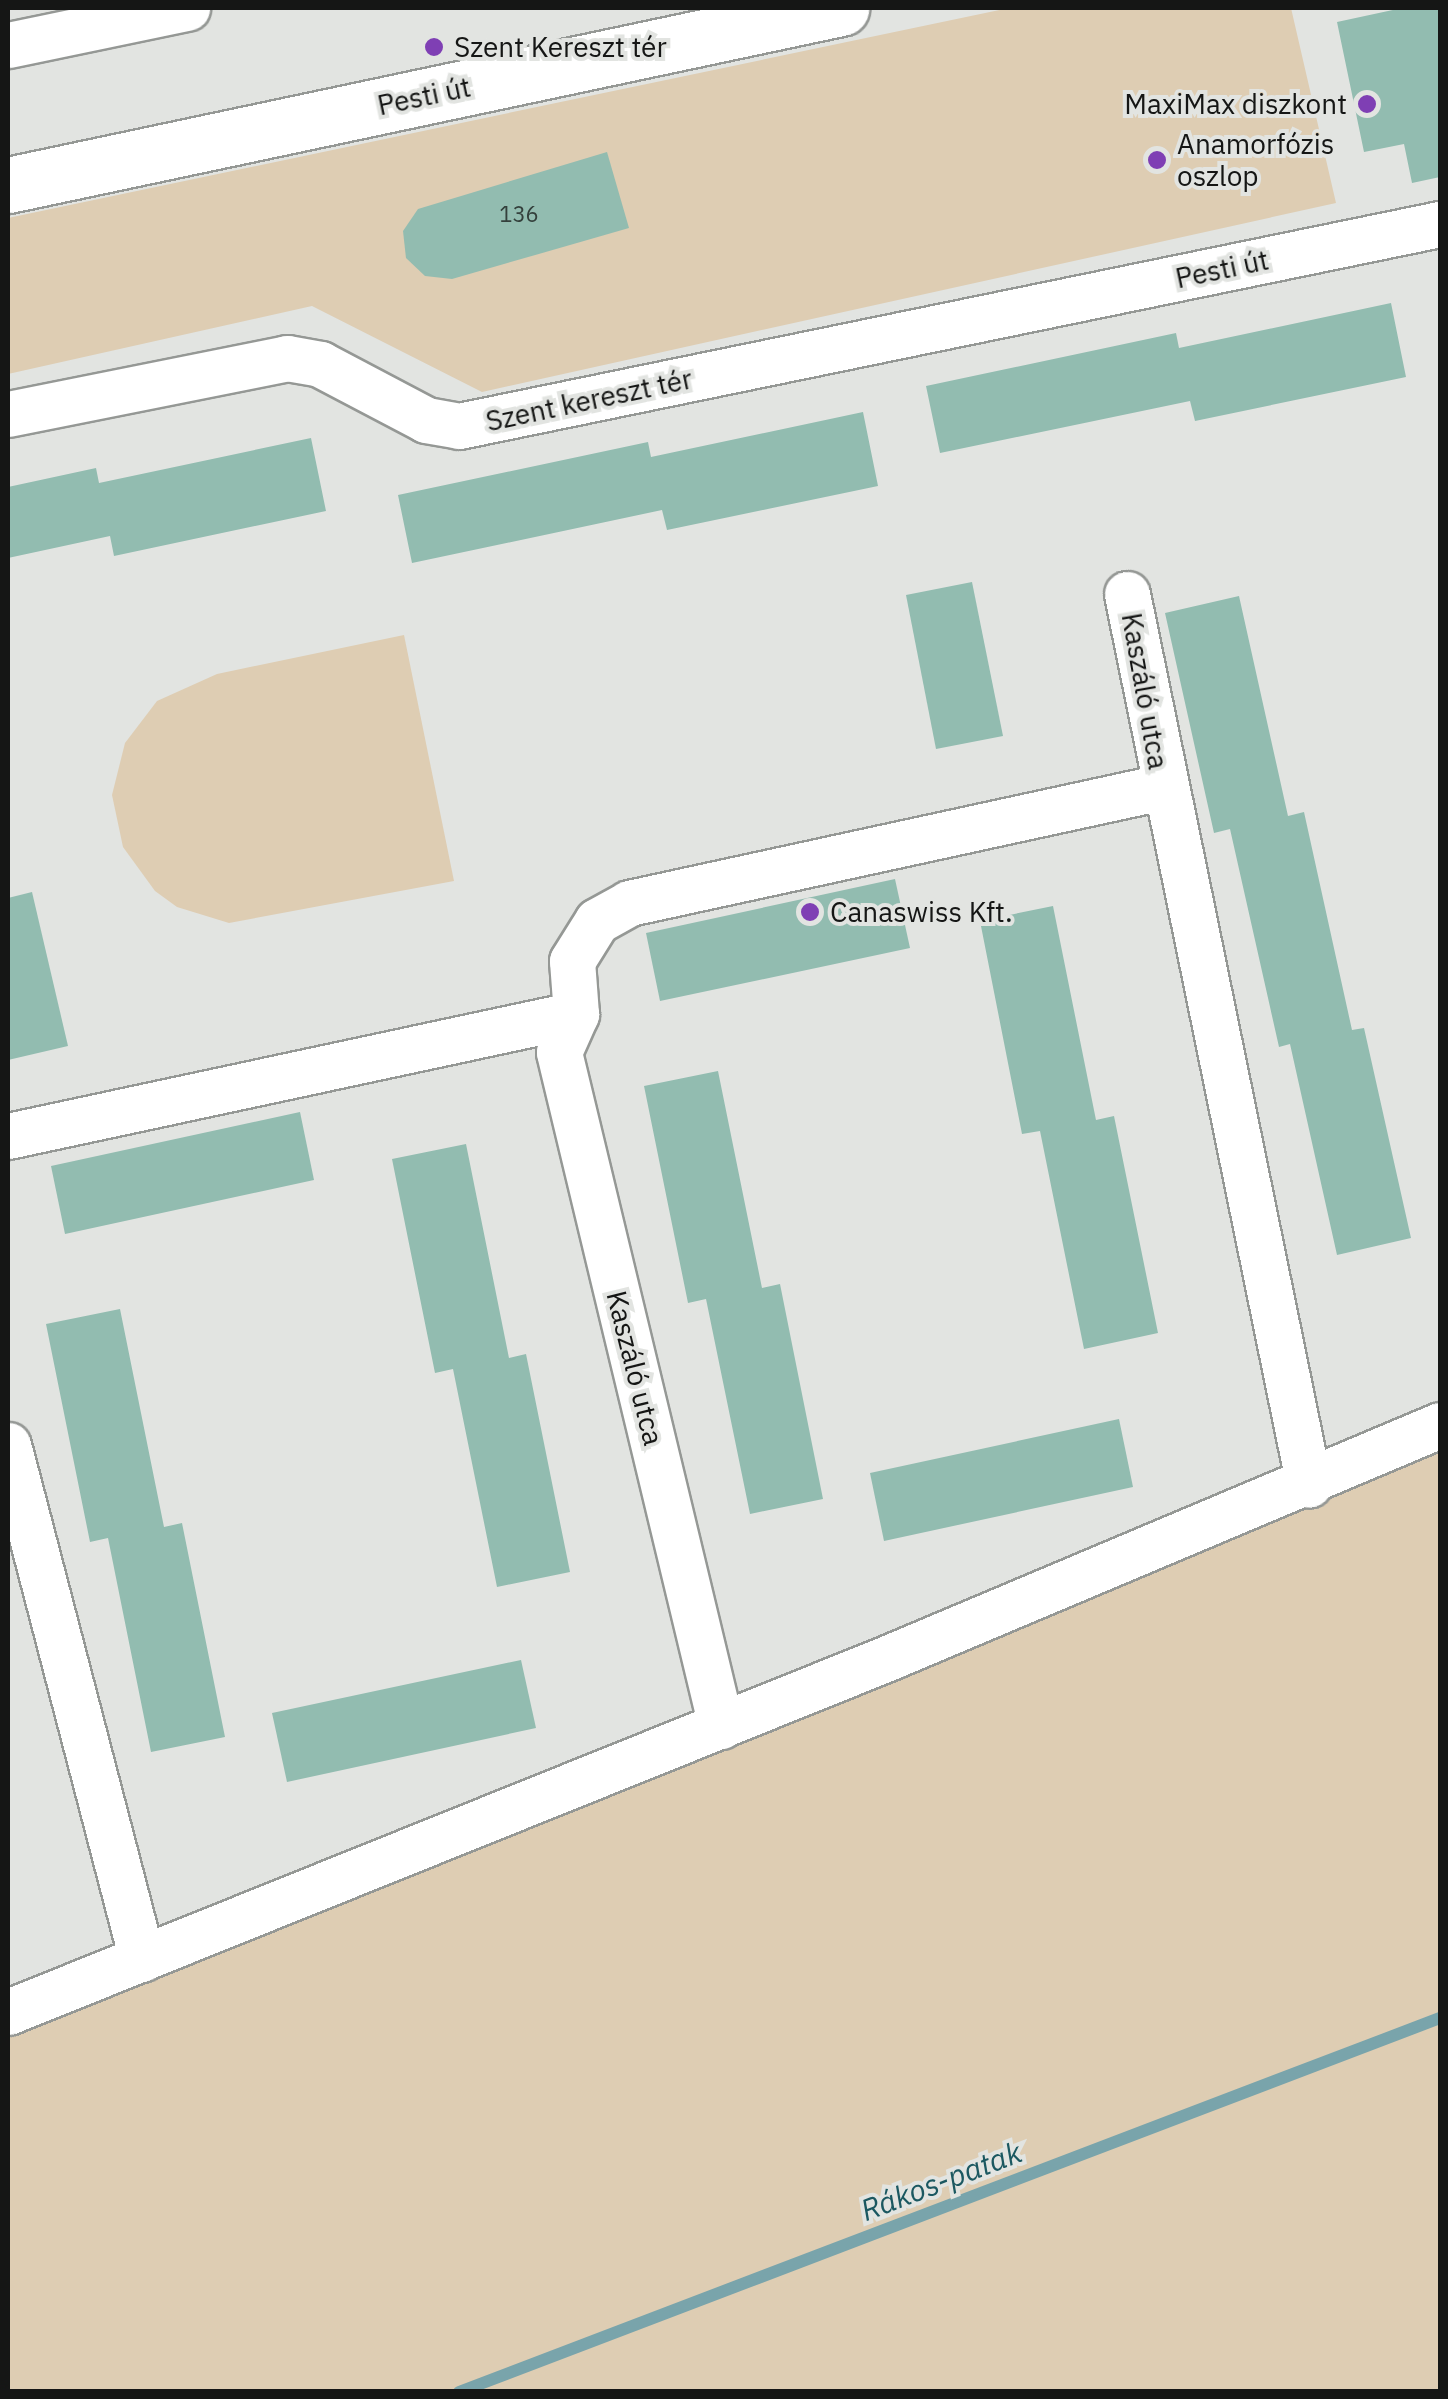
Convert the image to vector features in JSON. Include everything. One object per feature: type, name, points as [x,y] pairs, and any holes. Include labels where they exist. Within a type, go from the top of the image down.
[{"type":"main road","name":"Pesti út","points":[[8,185],[842,8]]},
{"type":"street","points":[[33,29],[187,8]]},
{"type":"street","name":"Pesti út","points":[[887,339],[1440,224]]},
{"type":"street","name":"Szent kereszt tér","points":[[8,414],[287,358],[320,364],[426,420],[460,426],[887,339]]},
{"type":"street","name":"Kaszáló utca","points":[[1127,594],[1162,788],[1309,1485]]},
{"type":"street","name":"Kaszáló utca","points":[[721,1726],[558,1052],[576,1014],[572,961],[596,921],[629,902],[1162,788]]},
{"type":"street","points":[[8,1136],[576,1014]]},
{"type":"street","points":[[8,2012],[1309,1485],[1440,1425]]},
{"type":"street","points":[[8,1445],[142,1959]]},
{"type":"shaded area","points":[[1009,8],[1291,8],[1336,203],[482,392],[312,306],[8,374],[8,218]]},
{"type":"shaded area","points":[[404,635],[454,881],[229,923],[177,907],[155,891],[123,847],[112,795],[125,743],[157,701],[217,674]]},
{"type":"shaded area","points":[[1440,1451],[1440,2391],[8,2391],[8,2031]]},
{"type":"building","points":[[1402,8],[1440,8],[1440,177],[1412,183],[1404,144],[1364,152],[1337,22]]},
{"type":"building","points":[[607,152],[629,228],[452,279],[425,276],[406,258],[403,231],[418,209]]},
{"type":"building","points":[[1391,303],[1406,377],[1195,421],[1190,401],[940,453],[926,386],[1176,333],[1179,348]]},
{"type":"building","points":[[863,412],[878,486],[667,530],[662,510],[412,563],[398,495],[648,442],[651,457]]},
{"type":"building","points":[[311,438],[326,511],[114,556],[110,536],[8,558],[8,487],[96,468],[99,483]]},
{"type":"building","points":[[972,582],[1003,736],[936,749],[906,595]]},
{"type":"building","points":[[1239,596],[1288,816],[1304,812],[1352,1030],[1364,1028],[1411,1238],[1337,1255],[1290,1044],[1279,1047],[1230,829],[1214,833],[1165,613]]},
{"type":"building","points":[[895,879],[910,948],[660,1001],[646,933]]},
{"type":"building","points":[[32,892],[68,1046],[8,1060],[8,898]]},
{"type":"building","points":[[1053,906],[1096,1120],[1114,1116],[1158,1333],[1084,1349],[1040,1131],[1022,1134],[980,921]]},
{"type":"building","points":[[718,1071],[762,1288],[780,1284],[823,1499],[750,1514],[706,1299],[688,1303],[644,1086]]},
{"type":"building","points":[[300,1112],[314,1180],[65,1234],[51,1166]]},
{"type":"building","points":[[466,1144],[509,1358],[526,1354],[570,1572],[497,1587],[453,1369],[435,1373],[392,1159]]},
{"type":"building","points":[[120,1309],[164,1527],[182,1523],[225,1737],[151,1752],[108,1538],[90,1542],[46,1324]]},
{"type":"building","points":[[1119,1419],[1133,1487],[884,1541],[870,1473]]},
{"type":"building","points":[[521,1660],[536,1728],[287,1782],[272,1713]]},
{"type":"waterway","name":"Rákos-patak","points":[[459,2392],[1440,2018]]},
{"type":"place","name":"Szent Kereszt tér","points":[[434,47]]},
{"type":"place","name":"MaxiMax diszkont","points":[[1367,104]]},
{"type":"place","name":"Anamorfózis oszlop","points":[[1157,160]]},
{"type":"place","name":"Canaswiss Kft.","points":[[810,912]]}]
